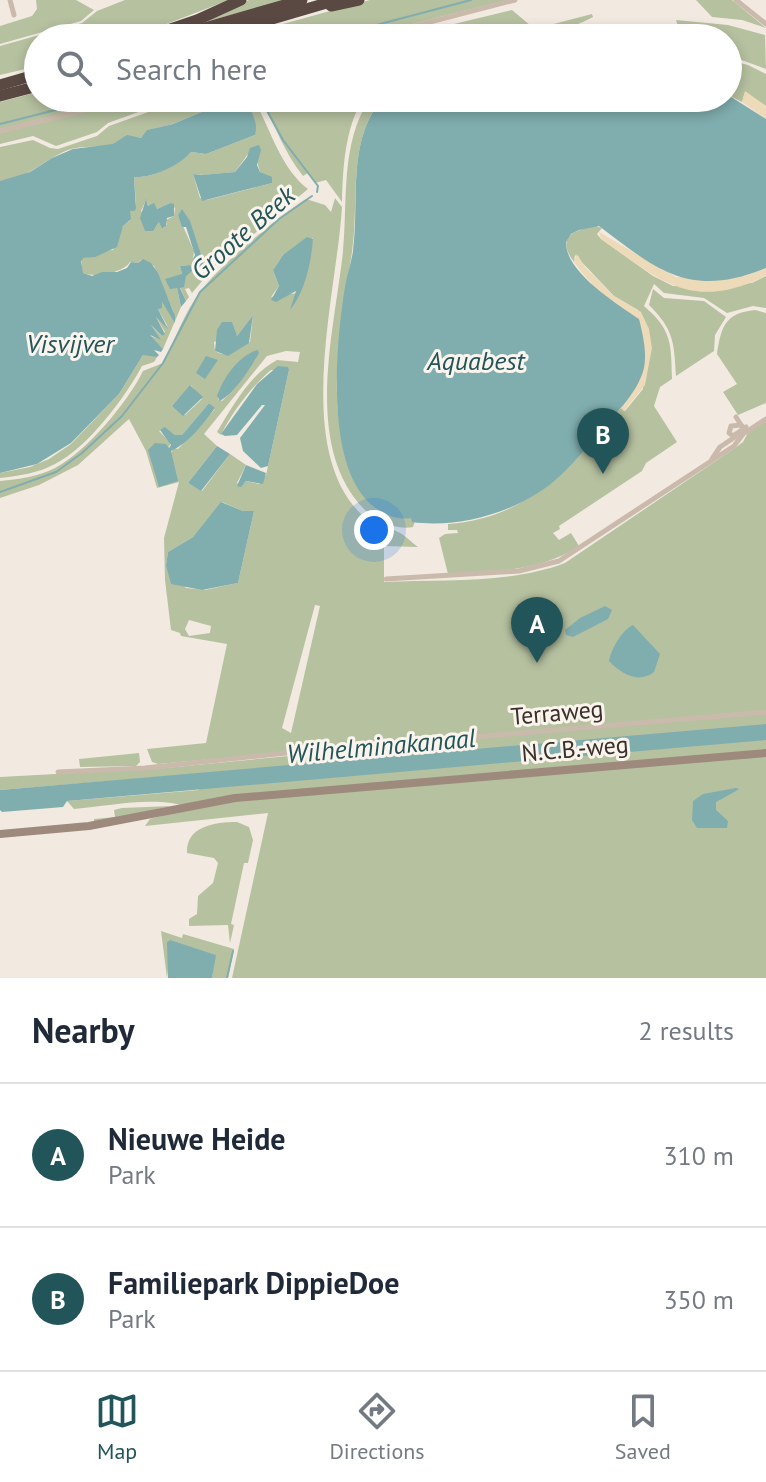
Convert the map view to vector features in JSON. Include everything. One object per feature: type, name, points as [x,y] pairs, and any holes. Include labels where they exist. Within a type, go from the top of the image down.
[{"type":"highway","points":[[185,24],[241,0]]},
{"type":"highway","points":[[219,24],[302,0]]},
{"type":"highway","points":[[256,24],[337,0]]},
{"type":"highway","points":[[280,17],[359,0]]},
{"type":"highway","points":[[0,85],[24,78]]},
{"type":"highway","points":[[0,96],[24,90]]},
{"type":"street","points":[[10,0],[14,15]]},
{"type":"street","points":[[422,24],[515,0]]},
{"type":"street","points":[[736,0],[766,24]]},
{"type":"street","points":[[0,131],[77,112]]},
{"type":"street","points":[[386,579],[500,573],[534,569],[559,561],[734,446],[740,432],[736,417]]},
{"type":"street","points":[[712,460],[720,447],[766,417]]},
{"type":"street","name":"Terraweg","points":[[58,772],[145,768],[766,712]]},
{"type":"street","name":"N.C.B.-weg","points":[[0,834],[89,826],[258,796],[766,753]]},
{"type":"green space","points":[[36,0],[76,0],[94,10],[81,21],[70,24],[24,24],[24,37],[0,44],[0,26],[32,16],[37,9]]},
{"type":"green space","points":[[125,0],[229,0],[166,24],[78,24],[97,11]]},
{"type":"green space","points":[[249,0],[285,0],[199,24]]},
{"type":"green space","points":[[370,0],[507,0],[412,24],[283,24]]},
{"type":"green space","points":[[696,0],[732,0],[766,28],[742,20],[712,17]]},
{"type":"green space","points":[[512,10],[529,24],[454,24]]},
{"type":"green space","points":[[592,14],[593,17],[577,24],[554,24]]},
{"type":"green space","points":[[676,20],[718,24],[677,24]]},
{"type":"green space","points":[[742,29],[765,35],[766,69],[742,60]]},
{"type":"green space","points":[[24,39],[24,69],[0,75],[0,46]]},
{"type":"green space","points":[[742,64],[766,74],[766,106],[745,92],[742,102]]},
{"type":"green space","points":[[24,96],[24,112],[69,112],[0,129],[0,102]]},
{"type":"green space","points":[[86,112],[138,112],[108,123],[97,132],[56,146],[33,136],[0,144],[0,133]]},
{"type":"green space","points":[[148,112],[202,112],[148,130],[141,138],[68,150],[27,173],[0,181],[0,147],[33,140],[58,149],[97,136],[109,126]]},
{"type":"green space","points":[[250,112],[260,112],[283,159],[308,189],[213,268],[192,293],[189,288],[185,289],[189,297],[186,301],[180,287],[190,265],[180,266],[182,274],[177,288],[181,307],[163,349],[150,336],[160,339],[150,325],[162,336],[165,332],[156,317],[168,327],[158,309],[162,302],[174,313],[154,266],[141,260],[138,263],[130,262],[108,274],[94,275],[83,273],[82,258],[113,250],[136,204],[134,177],[165,170],[191,152],[206,154],[255,135]],"holes":[[[248,154],[257,161],[260,172],[272,183],[207,200],[200,198],[193,174],[235,172]],[[146,200],[149,207],[157,209],[170,203],[175,208],[174,216],[166,220],[167,225],[159,222],[155,228],[141,211]],[[182,210],[205,267],[198,271],[193,259],[194,251],[178,215]]]},
{"type":"green space","points":[[267,112],[356,112],[344,161],[342,202],[326,180],[315,183],[308,173],[303,176]]},
{"type":"green space","points":[[362,112],[373,112],[359,152],[354,233],[339,342],[337,401],[340,430],[358,488],[412,518],[415,521],[413,527],[407,528],[387,524],[364,509],[345,483],[333,453],[328,420],[327,385],[343,251],[347,172]]},
{"type":"green space","points":[[335,198],[342,207],[324,366],[328,448],[340,484],[360,513],[401,533],[418,547],[384,546],[384,582],[499,577],[544,570],[565,563],[735,448],[749,431],[766,421],[766,978],[232,978],[268,813],[145,826],[150,819],[191,808],[148,802],[74,809],[67,801],[199,790],[194,774],[0,790],[0,777],[166,768],[288,756],[289,752],[158,764],[152,762],[147,749],[206,743],[227,644],[181,636],[171,630],[165,580],[164,538],[179,482],[157,488],[146,451],[129,419],[78,465],[39,485],[0,498],[0,481],[48,471],[67,461],[93,438],[117,411],[143,371],[163,363],[200,292],[221,268],[265,229],[306,199],[325,205],[331,212]],"holes":[[[313,238],[304,283],[297,293],[271,297],[279,286],[273,270],[283,255]],[[253,315],[250,342],[229,354],[215,351],[214,342],[235,334],[237,336]],[[259,351],[227,396],[222,401],[218,399],[219,390]],[[286,351],[300,352],[298,362],[277,360],[258,374],[242,392],[217,432],[221,435],[243,400],[271,370],[289,370],[266,475],[259,484],[246,481],[241,486],[237,483],[246,465],[230,454],[202,491],[188,483],[217,446],[204,434],[267,356]],[[191,385],[202,399],[185,415],[172,406]],[[209,403],[215,409],[170,454],[166,444],[168,448],[171,443],[159,431],[166,428],[175,435],[182,435]],[[222,502],[243,511],[254,511],[238,583],[205,590],[186,588],[166,565],[168,552],[193,537]],[[315,605],[320,606],[291,733],[282,728]],[[189,620],[211,626],[210,633],[189,636],[185,629]]]},
{"type":"green space","points":[[596,226],[602,228],[597,234],[601,239],[653,276],[673,286],[752,283],[766,276],[766,308],[753,306],[727,313],[704,298],[664,293],[654,284],[644,306],[665,330],[672,379],[660,387],[654,406],[677,442],[646,463],[642,471],[559,526],[560,529],[553,533],[559,540],[571,533],[579,546],[564,555],[499,571],[448,574],[439,538],[458,533],[457,530],[448,530],[448,524],[503,512],[526,500],[565,469],[621,408],[625,411],[643,389],[638,310],[614,296],[575,255],[574,262],[566,247],[569,236]]},
{"type":"green space","points":[[653,289],[664,298],[704,301],[726,317],[715,335],[714,351],[676,376],[668,329],[649,305]]},
{"type":"green space","points":[[755,310],[766,313],[766,403],[738,415],[723,392],[737,384],[717,354],[726,323],[737,314]]},
{"type":"green space","points":[[143,355],[157,357],[154,362],[142,366],[115,407],[67,457],[28,474],[0,478],[0,473],[30,467],[71,444],[119,394]]},
{"type":"green space","points":[[139,753],[140,762],[136,766],[80,767],[79,759]]},
{"type":"green space","points":[[171,806],[94,823],[94,819],[115,817],[114,810],[122,808]]},
{"type":"green space","points":[[237,822],[249,827],[253,840],[248,863],[244,863],[230,943],[228,925],[189,926],[189,919],[197,914],[198,896],[213,883],[218,863],[214,858],[187,853],[191,837],[203,827]]},
{"type":"green space","points":[[161,931],[234,949],[228,978],[212,978],[215,955],[171,940],[167,978]]},
{"type":"sand","points":[[745,91],[766,106],[766,119],[742,102]]},
{"type":"sand","points":[[599,232],[676,277],[745,276],[766,268],[766,276],[717,291],[678,287],[642,268],[601,239]]},
{"type":"sand","points":[[577,254],[585,267],[614,296],[641,312],[649,329],[652,348],[645,385],[624,411],[621,408],[641,371],[637,341],[628,312],[592,284],[574,262]]},
{"type":"water","name":"Aquabest","points":[[742,104],[766,119],[766,268],[717,281],[696,280],[676,276],[658,267],[599,226],[571,234],[566,242],[574,265],[594,286],[639,319],[645,362],[632,393],[561,475],[529,498],[492,514],[452,523],[412,522],[411,518],[393,517],[377,509],[360,491],[348,467],[337,406],[339,340],[353,251],[359,152],[373,112],[742,112]]},
{"type":"water","name":"Visvijver","points":[[202,112],[252,112],[256,125],[255,135],[206,154],[191,152],[165,170],[134,177],[136,209],[130,211],[131,219],[123,226],[117,247],[95,257],[83,258],[81,262],[83,273],[92,276],[117,272],[127,268],[131,262],[138,263],[143,259],[151,263],[175,316],[175,323],[162,302],[162,308],[158,309],[168,329],[156,317],[165,334],[162,336],[151,325],[161,340],[150,335],[163,349],[161,352],[154,350],[159,355],[157,357],[143,355],[119,394],[71,443],[37,464],[0,473],[0,181],[30,172],[73,149],[113,144],[127,135],[141,138],[147,130],[173,124]]},
{"type":"water","points":[[259,145],[261,150],[257,165],[260,172],[272,177],[272,183],[202,201],[193,174],[235,172],[250,148]]},
{"type":"water","points":[[146,199],[148,206],[154,203],[157,209],[174,204],[174,216],[167,218],[166,226],[162,228],[159,222],[153,231],[145,231],[140,218]]},
{"type":"water","points":[[182,209],[190,221],[205,267],[197,272],[186,227],[182,227],[178,215]]},
{"type":"water","points":[[307,237],[313,239],[309,267],[300,295],[290,310],[296,291],[276,302],[271,300],[279,286],[273,270],[283,255]]},
{"type":"water","points":[[190,265],[193,270],[186,276],[184,287],[180,288],[186,301],[181,307],[177,288],[170,289],[165,279],[182,274],[180,266]]},
{"type":"water","points":[[253,315],[249,343],[228,356],[215,351],[217,330],[222,322],[232,322],[237,336]]},
{"type":"water","points":[[258,350],[242,380],[220,401],[217,396],[228,375],[244,357]]},
{"type":"water","points":[[206,356],[218,360],[205,379],[196,373]]},
{"type":"water","points":[[278,366],[288,367],[289,370],[268,466],[261,468],[243,451],[240,438],[265,405],[237,435],[221,434],[257,384]]},
{"type":"water","points":[[190,385],[203,397],[183,416],[172,406]]},
{"type":"water","points":[[209,403],[215,408],[205,421],[171,451],[178,481],[159,487],[148,450],[155,443],[166,444],[169,448],[171,445],[160,430],[165,427],[175,435],[182,435]]},
{"type":"water","points":[[217,446],[230,454],[201,491],[188,483]]},
{"type":"water","points":[[246,465],[266,473],[263,484],[246,481],[241,487],[237,486]]},
{"type":"water","points":[[221,502],[243,511],[254,511],[238,583],[202,590],[171,584],[166,565],[168,552],[193,537]]},
{"type":"water","points":[[605,606],[612,610],[608,619],[573,637],[566,635],[565,630],[580,618]]},
{"type":"water","points":[[633,625],[660,654],[654,672],[648,676],[636,677],[625,673],[609,661],[618,640]]},
{"type":"water","points":[[766,724],[766,740],[67,801],[63,807],[0,810],[0,790]]},
{"type":"water","points":[[739,789],[716,802],[716,810],[728,821],[727,828],[697,828],[692,820],[693,801],[703,794]]},
{"type":"water","points":[[171,940],[216,955],[212,978],[168,978],[167,942]]},
{"type":"waterway","name":"Groote Beek","points":[[380,24],[471,0]]},
{"type":"waterway","points":[[0,124],[48,112]]},
{"type":"waterway","name":"Groote Beek","points":[[268,112],[283,140],[318,186],[317,192]]},
{"type":"waterway","name":"Groote Beek","points":[[0,492],[56,472],[122,416],[163,363],[200,292],[279,219],[312,196]]},
{"type":"waterway","points":[[227,978],[233,951]]},
{"type":"place","name":"Familiepark DippieDoe","points":[[603,474]]},
{"type":"place","name":"Nieuwe Heide","points":[[537,663]]},
{"type":"water label","name":"Wilhelminakanaal","points":[[381,746]]}]
